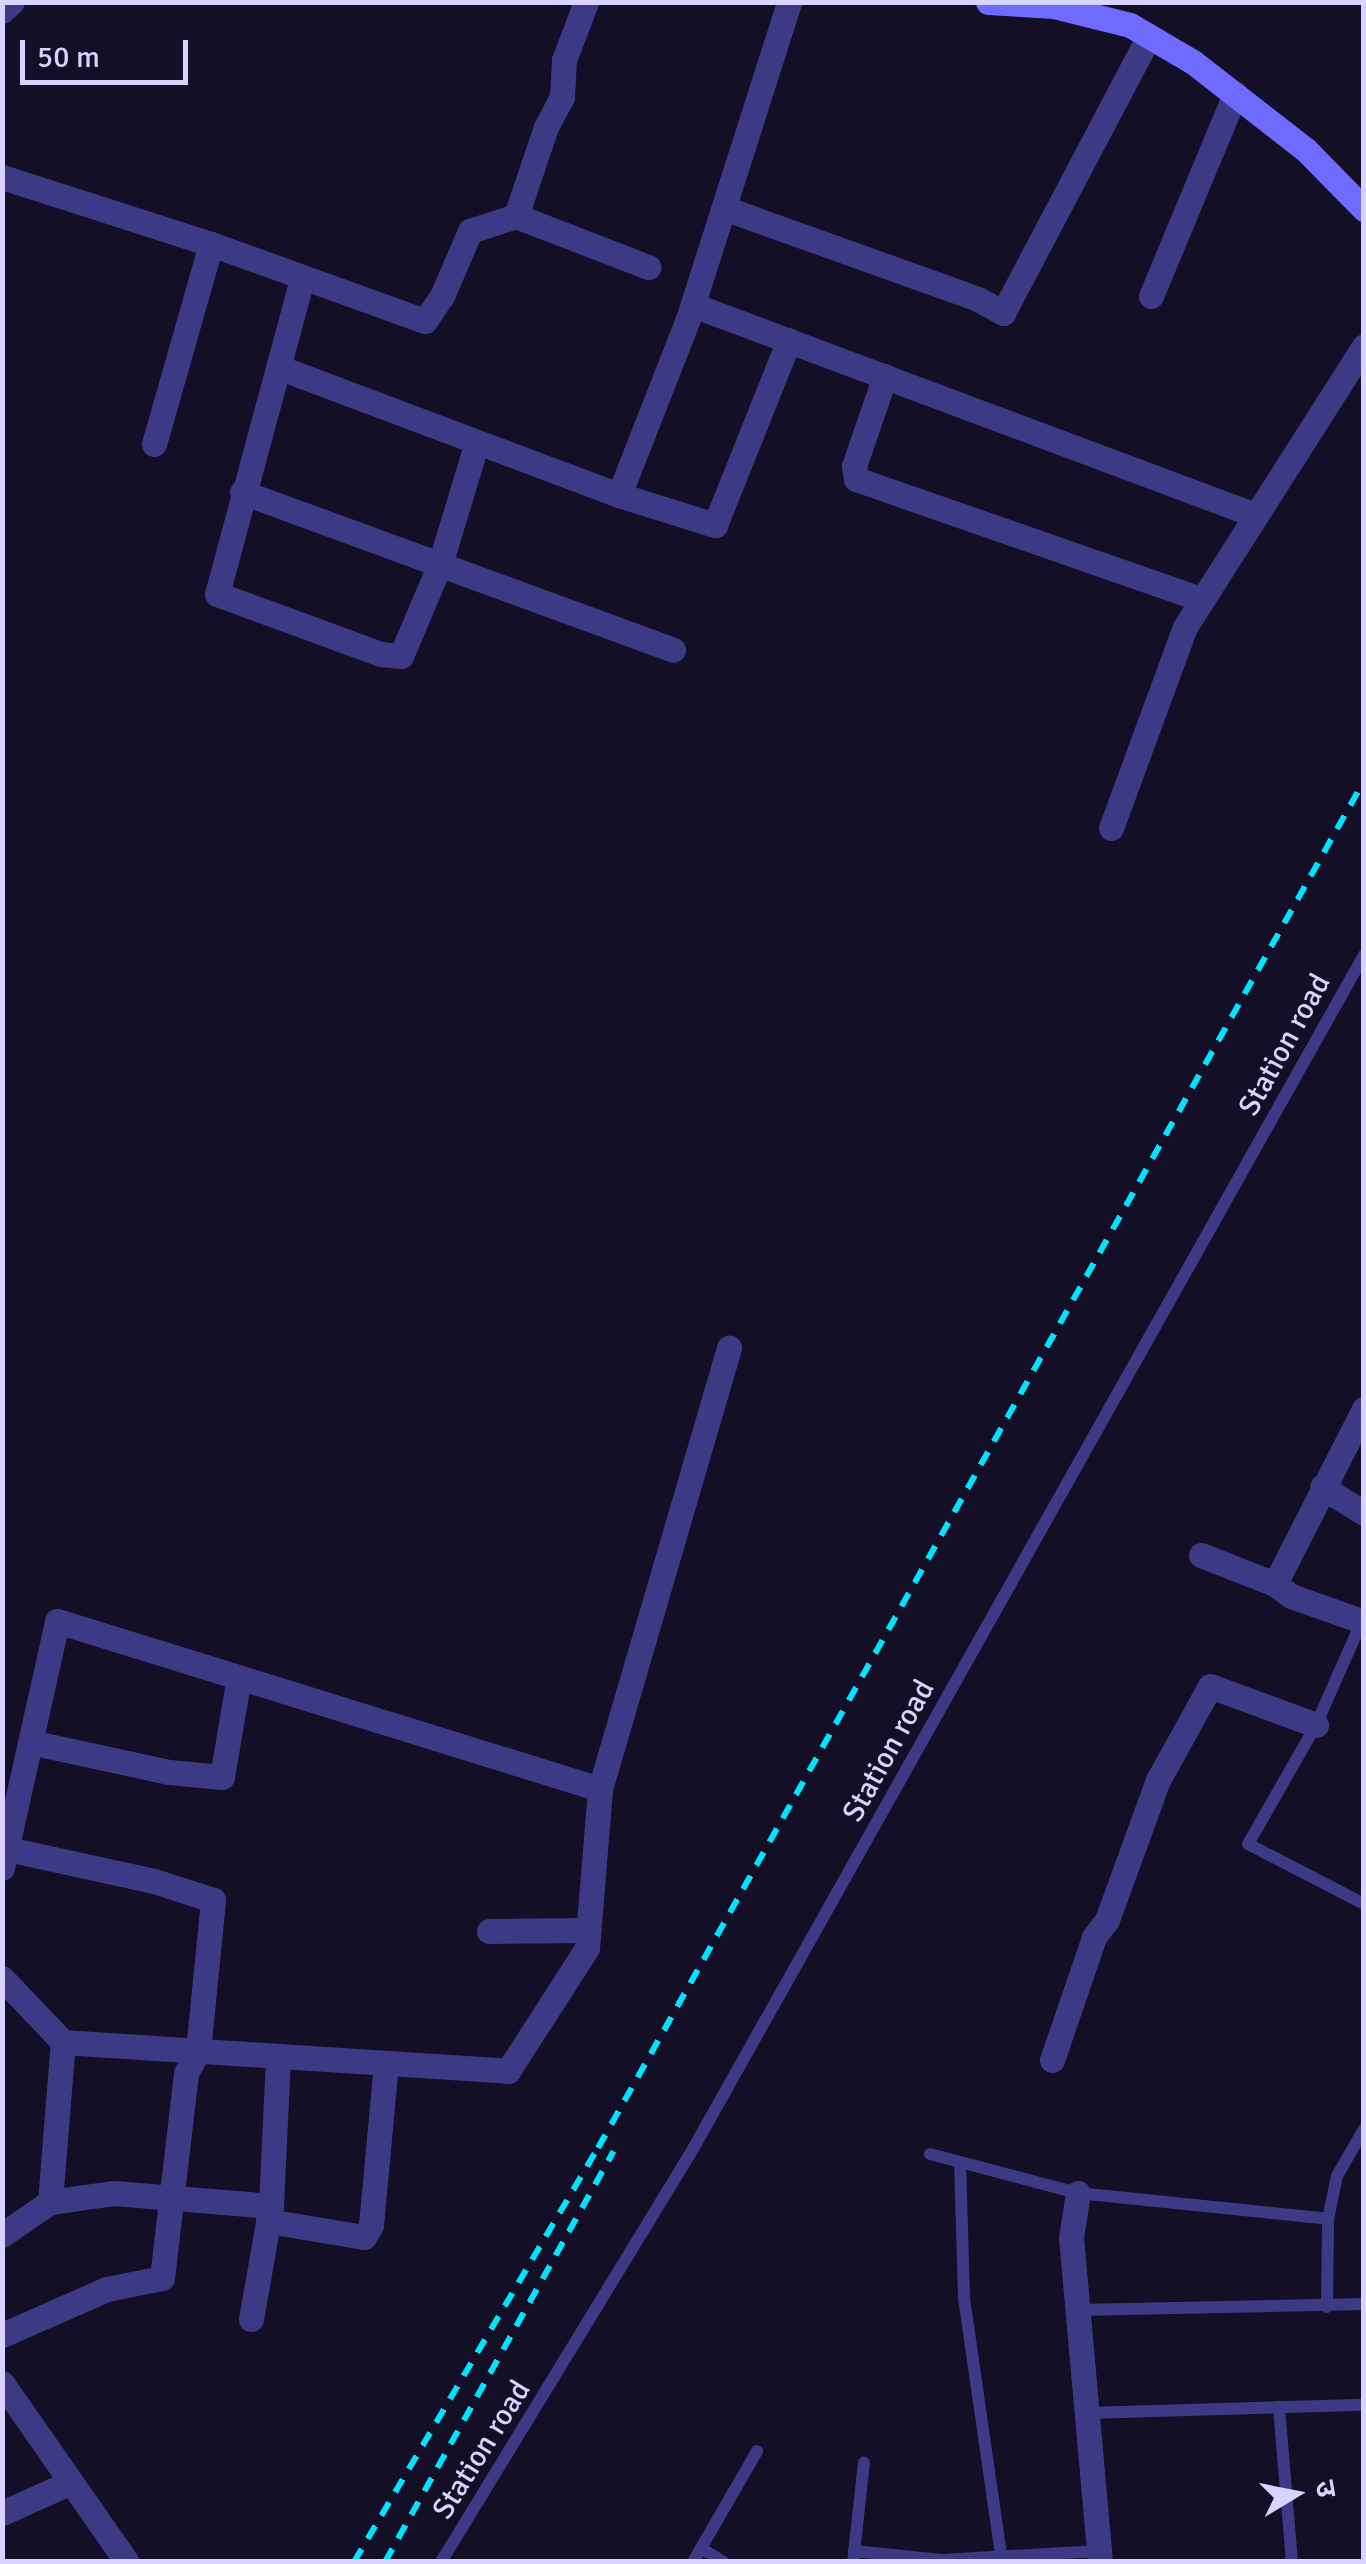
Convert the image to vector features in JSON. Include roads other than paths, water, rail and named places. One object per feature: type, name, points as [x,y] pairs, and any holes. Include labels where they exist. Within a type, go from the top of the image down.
[{"type":"street","points":[[2,11],[12,2]]},
{"type":"street","points":[[516,216],[546,127],[562,97],[564,60],[586,2]]},
{"type":"street","points":[[620,495],[693,305],[790,2]]},
{"type":"street","points":[[988,2],[1054,6],[1130,25],[1234,94],[1306,150],[1364,208]]},
{"type":"street","points":[[724,208],[978,299],[1004,313],[1150,36]]},
{"type":"street","points":[[1151,296],[1234,94]]},
{"type":"street","points":[[2,178],[211,244],[424,320],[442,296],[470,231],[516,216],[648,267]]},
{"type":"street","points":[[154,444],[211,244]]},
{"type":"street","points":[[302,279],[217,594],[362,648],[401,656],[440,564],[477,442]]},
{"type":"street","points":[[693,305],[1255,515]]},
{"type":"street","points":[[278,367],[620,495],[715,525],[789,340]]},
{"type":"street","points":[[1110,828],[1185,627],[1364,346]]},
{"type":"street","points":[[886,376],[854,466],[856,479],[1201,599]]},
{"type":"street","points":[[242,492],[674,650]]},
{"type":"street","points":[[2,1978],[63,2042],[508,2072],[587,1948],[600,1789],[730,1348]]},
{"type":"street","points":[[1275,1584],[1364,1410]]},
{"type":"street","points":[[1322,1487],[1364,1513]]},
{"type":"street","points":[[1201,1555],[1275,1584],[1291,1596],[1363,1622]]},
{"type":"street","points":[[2,2334],[106,2289],[162,2278],[186,2073],[198,2051],[213,1900],[154,1881],[5,1859],[57,1621],[600,1789]]},
{"type":"street","points":[[30,1742],[168,1772],[222,1777],[238,1677]]},
{"type":"street","points":[[1052,2060],[1094,1936],[1107,1920],[1158,1780],[1210,1686],[1316,1726]]},
{"type":"street","points":[[488,1931],[588,1930]]},
{"type":"street","points":[[50,2202],[63,2042]]},
{"type":"street","points":[[251,2319],[270,2214],[278,2056]]},
{"type":"street","points":[[2,2236],[50,2202],[114,2192],[270,2214],[364,2238],[371,2226],[386,2063]]},
{"type":"street","points":[[1078,2193],[1071,2237],[1100,2556]]},
{"type":"street","points":[[2,2383],[127,2562]]},
{"type":"street","points":[[2,2513],[69,2484]]},
{"type":"lane","name":"Station road","points":[[441,2562],[690,2156],[1364,955]]},
{"type":"lane","points":[[1363,1622],[1316,1726],[1248,1844],[1364,1904]]},
{"type":"lane","points":[[1327,2307],[1328,2220],[1337,2176],[1364,2129]]},
{"type":"lane","points":[[930,2154],[1078,2193],[1328,2220]]},
{"type":"lane","points":[[960,2162],[964,2298],[1002,2559]]},
{"type":"lane","points":[[1078,2310],[1364,2304]]},
{"type":"lane","points":[[1087,2412],[1364,2405]]},
{"type":"lane","points":[[1279,2407],[1292,2562]]},
{"type":"lane","points":[[693,2562],[757,2451]]},
{"type":"lane","points":[[864,2463],[854,2556],[924,2560],[1100,2556]]},
{"type":"lane","points":[[701,2548],[722,2562]]},
{"type":"railway","points":[[354,2562],[598,2148],[1364,781]]},
{"type":"railway","points":[[385,2562],[614,2151]]}]
